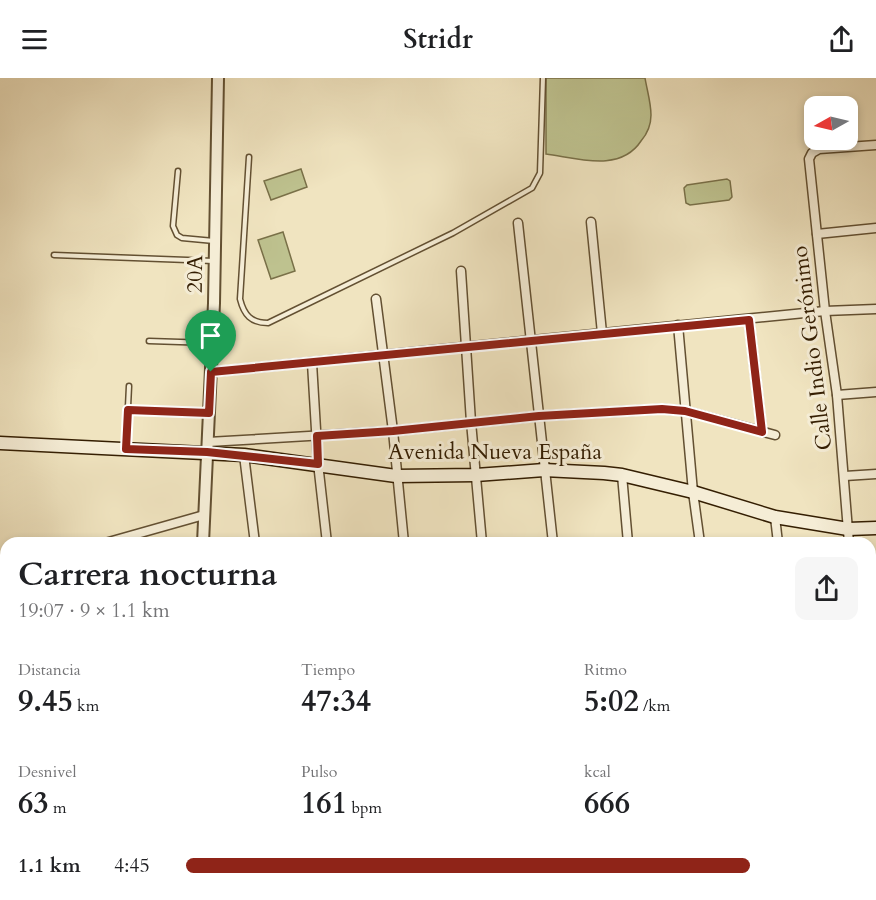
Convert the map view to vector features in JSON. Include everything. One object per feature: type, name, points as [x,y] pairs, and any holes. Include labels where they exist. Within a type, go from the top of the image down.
[{"type":"main road","name":"Avenida Nueva España","points":[[0,443],[126,449],[208,447],[244,455],[396,476],[476,475],[544,470],[622,475],[693,492],[776,517],[848,529],[875,531]]},
{"type":"street","name":"20A","points":[[203,537],[215,261],[218,78]]},
{"type":"street","name":"Calle Indio Gerónimo","points":[[849,537],[837,395],[825,311],[809,164],[810,156],[819,149],[876,145]]},
{"type":"street","points":[[591,222],[602,333]]},
{"type":"street","points":[[518,223],[552,537]]},
{"type":"street","points":[[817,234],[876,228]]},
{"type":"street","points":[[461,271],[465,348],[481,537]]},
{"type":"street","points":[[376,299],[393,431],[403,537]]},
{"type":"street","points":[[211,372],[825,311],[876,309]]},
{"type":"street","points":[[749,320],[762,432]]},
{"type":"street","points":[[678,325],[699,537]]},
{"type":"street","points":[[312,363],[318,464],[326,537]]},
{"type":"street","points":[[837,395],[876,392]]},
{"type":"street","points":[[208,447],[539,416],[662,409],[685,411],[775,435]]},
{"type":"street","points":[[244,455],[254,537]]},
{"type":"street","points":[[845,476],[876,474]]},
{"type":"street","points":[[622,475],[627,537]]},
{"type":"street","points":[[140,537],[204,515]]},
{"type":"street","points":[[776,517],[778,537]]},
{"type":"lane","points":[[249,157],[240,299],[244,313],[252,320],[268,323],[453,233],[532,188],[540,173],[543,78]]},
{"type":"lane","points":[[178,171],[173,226],[175,231],[182,238],[215,241]]},
{"type":"lane","points":[[54,255],[215,261]]},
{"type":"lane","points":[[149,341],[212,343]]},
{"type":"lane","points":[[126,449],[129,386]]},
{"type":"lane","points":[[128,410],[209,413]]},
{"type":"green space","points":[[546,78],[645,78],[651,115],[645,135],[632,151],[610,160],[584,160],[546,154]]},
{"type":"green space","points":[[301,169],[307,187],[271,200],[264,181]]},
{"type":"green space","points":[[727,179],[730,181],[732,197],[729,200],[690,205],[686,203],[684,188],[687,185]]},
{"type":"green space","points":[[283,232],[295,271],[271,279],[258,240]]},
{"type":"route","points":[[749,320],[762,432],[685,411],[662,409],[539,416],[393,431],[317,436],[318,464],[207,452],[126,449],[128,410],[209,413],[211,372],[678,325],[749,320]]}]
